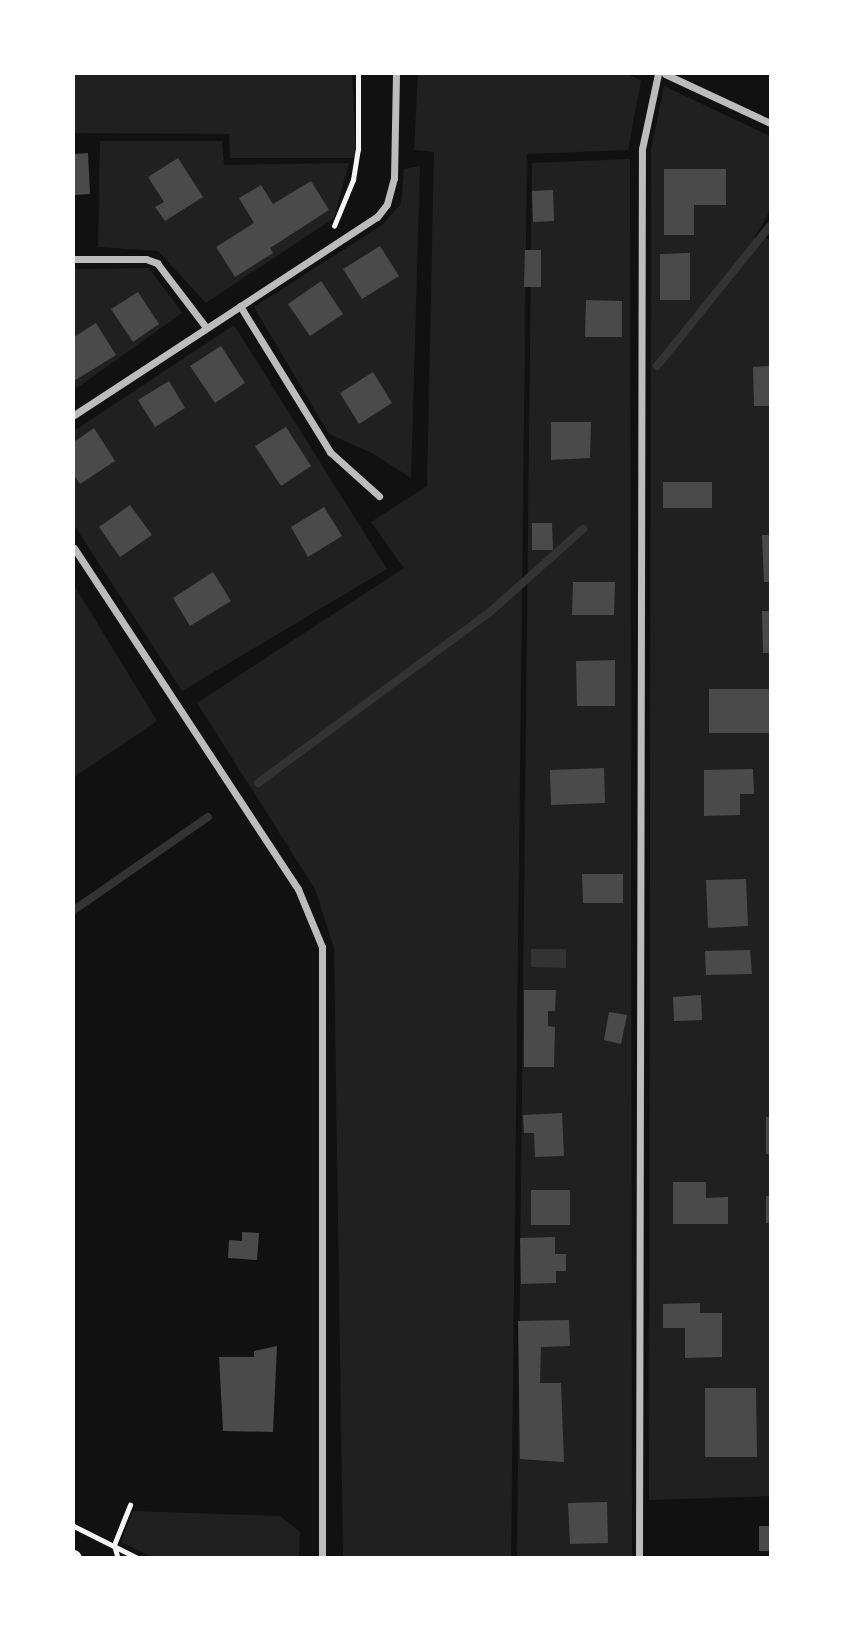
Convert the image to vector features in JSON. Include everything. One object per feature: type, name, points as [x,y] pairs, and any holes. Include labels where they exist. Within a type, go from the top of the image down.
[{"type":"street","points":[[74,415],[205,326],[377,217],[387,204],[394,178],[396,74]]},
{"type":"street","points":[[639,1558],[642,149],[658,74]]},
{"type":"street","points":[[665,74],[771,123]]},
{"type":"street","points":[[74,259],[146,259],[157,263],[205,326]]},
{"type":"street","points":[[240,306],[330,452],[379,496]]},
{"type":"street","points":[[74,548],[298,888],[322,947],[323,1558]]},
{"type":"path","points":[[323,252],[353,180],[358,150],[358,74]]},
{"type":"path","points":[[117,1556],[114,1545],[130,1505]]},
{"type":"path","points":[[74,1526],[138,1558]]},
{"type":"shaded area","points":[[74,74],[352,74],[356,158],[230,158],[229,134],[74,133]]},
{"type":"shaded area","points":[[418,74],[627,74],[641,80],[628,150],[527,154],[511,1557],[343,1557],[334,948],[315,889],[197,703],[404,568],[371,522],[427,486],[434,152],[414,150]]},
{"type":"shaded area","points":[[664,86],[770,136],[770,211],[754,238],[770,239],[770,1496],[649,1500],[651,150]]},
{"type":"shaded area","points":[[100,141],[222,141],[224,165],[349,163],[334,218],[206,303],[158,251],[98,247]]},
{"type":"shaded area","points":[[630,159],[632,1557],[517,1558],[532,163]]},
{"type":"shaded area","points":[[420,166],[411,478],[372,453],[329,434],[254,307],[382,225],[401,204],[404,169]]},
{"type":"shaded area","points":[[149,268],[182,313],[74,390],[74,269]]},
{"type":"shaded area","points":[[234,325],[387,569],[182,691],[74,525],[74,431]]},
{"type":"shaded area","points":[[74,585],[157,721],[74,777]]},
{"type":"shaded area","points":[[531,949],[566,949],[566,968],[531,967]]},
{"type":"shaded area","points":[[133,1511],[280,1516],[300,1532],[299,1557],[152,1557],[121,1542]]},
{"type":"building","points":[[88,153],[90,194],[74,195],[74,154]]},
{"type":"building","points":[[178,158],[203,197],[165,221],[155,207],[164,202],[148,177]]},
{"type":"building","points":[[664,169],[726,169],[726,205],[694,205],[694,235],[664,235]]},
{"type":"building","points":[[311,181],[329,210],[270,248],[273,253],[235,277],[216,247],[254,223],[239,198],[261,185],[273,204]]},
{"type":"building","points":[[553,190],[554,221],[533,222],[532,191]]},
{"type":"building","points":[[380,246],[399,276],[362,299],[343,269]]},
{"type":"building","points":[[525,250],[541,250],[541,287],[524,287]]},
{"type":"building","points":[[690,253],[690,300],[660,300],[660,254]]},
{"type":"building","points":[[321,281],[343,314],[310,336],[288,304]]},
{"type":"building","points":[[138,292],[159,324],[133,342],[111,309]]},
{"type":"building","points":[[586,300],[622,301],[622,337],[585,337]]},
{"type":"building","points":[[96,323],[116,355],[74,381],[74,337]]},
{"type":"building","points":[[221,346],[245,383],[215,403],[190,366]]},
{"type":"building","points":[[770,366],[770,406],[754,406],[753,367]]},
{"type":"building","points":[[373,372],[392,403],[359,424],[340,393]]},
{"type":"building","points":[[169,381],[185,408],[155,427],[138,400]]},
{"type":"building","points":[[551,422],[591,422],[590,458],[551,460]]},
{"type":"building","points":[[286,427],[311,466],[281,486],[255,446]]},
{"type":"building","points":[[94,428],[115,461],[80,484],[74,475],[74,442]]},
{"type":"building","points":[[663,482],[712,482],[712,508],[663,508]]},
{"type":"building","points":[[130,505],[152,535],[120,557],[99,527]]},
{"type":"building","points":[[324,507],[342,536],[308,557],[291,527]]},
{"type":"building","points":[[532,523],[552,523],[553,550],[532,550]]},
{"type":"building","points":[[762,535],[770,535],[770,582],[764,582]]},
{"type":"building","points":[[213,572],[231,601],[190,626],[173,598]]},
{"type":"building","points":[[573,582],[615,582],[614,615],[572,615]]},
{"type":"building","points":[[762,611],[770,611],[770,653],[763,653]]},
{"type":"building","points":[[615,660],[615,706],[577,706],[576,661]]},
{"type":"building","points":[[709,689],[770,689],[770,733],[709,733]]},
{"type":"building","points":[[604,768],[605,803],[551,805],[550,770]]},
{"type":"building","points":[[753,769],[754,794],[740,794],[740,815],[704,816],[704,770]]},
{"type":"building","points":[[582,874],[623,874],[623,903],[583,903]]},
{"type":"building","points":[[746,879],[748,926],[708,928],[706,880]]},
{"type":"building","points":[[750,950],[752,974],[706,975],[705,951]]},
{"type":"building","points":[[524,990],[556,990],[555,1011],[548,1011],[548,1026],[555,1027],[554,1067],[524,1067]]},
{"type":"building","points":[[701,995],[702,1020],[674,1021],[673,997]]},
{"type":"building","points":[[609,1012],[627,1015],[621,1044],[604,1040]]},
{"type":"building","points":[[562,1113],[564,1156],[535,1157],[534,1133],[524,1133],[523,1115]]},
{"type":"building","points":[[766,1117],[770,1117],[770,1154],[766,1154]]},
{"type":"building","points":[[673,1182],[706,1182],[706,1198],[728,1197],[728,1224],[673,1224]]},
{"type":"building","points":[[531,1190],[570,1190],[570,1225],[531,1225]]},
{"type":"building","points":[[766,1196],[770,1196],[770,1223],[766,1223]]},
{"type":"building","points":[[242,1232],[259,1233],[257,1260],[228,1258],[229,1240],[242,1241]]},
{"type":"building","points":[[555,1237],[555,1254],[566,1254],[566,1271],[556,1271],[556,1283],[521,1284],[520,1238]]},
{"type":"building","points":[[700,1303],[700,1313],[722,1313],[722,1357],[685,1358],[685,1328],[663,1328],[663,1304]]},
{"type":"building","points":[[569,1320],[570,1346],[541,1347],[540,1383],[561,1383],[564,1462],[520,1459],[518,1321]]},
{"type":"building","points":[[277,1346],[273,1432],[223,1431],[219,1357],[254,1357],[254,1351]]},
{"type":"building","points":[[705,1388],[756,1388],[757,1457],[705,1457]]},
{"type":"building","points":[[607,1502],[608,1543],[570,1544],[568,1503]]},
{"type":"building","points":[[759,1526],[770,1526],[770,1551],[759,1551]]},
{"type":"waterway","points":[[657,366],[770,226]]},
{"type":"waterway","points":[[258,783],[490,612],[583,529]]},
{"type":"waterway","points":[[74,910],[208,817]]}]
